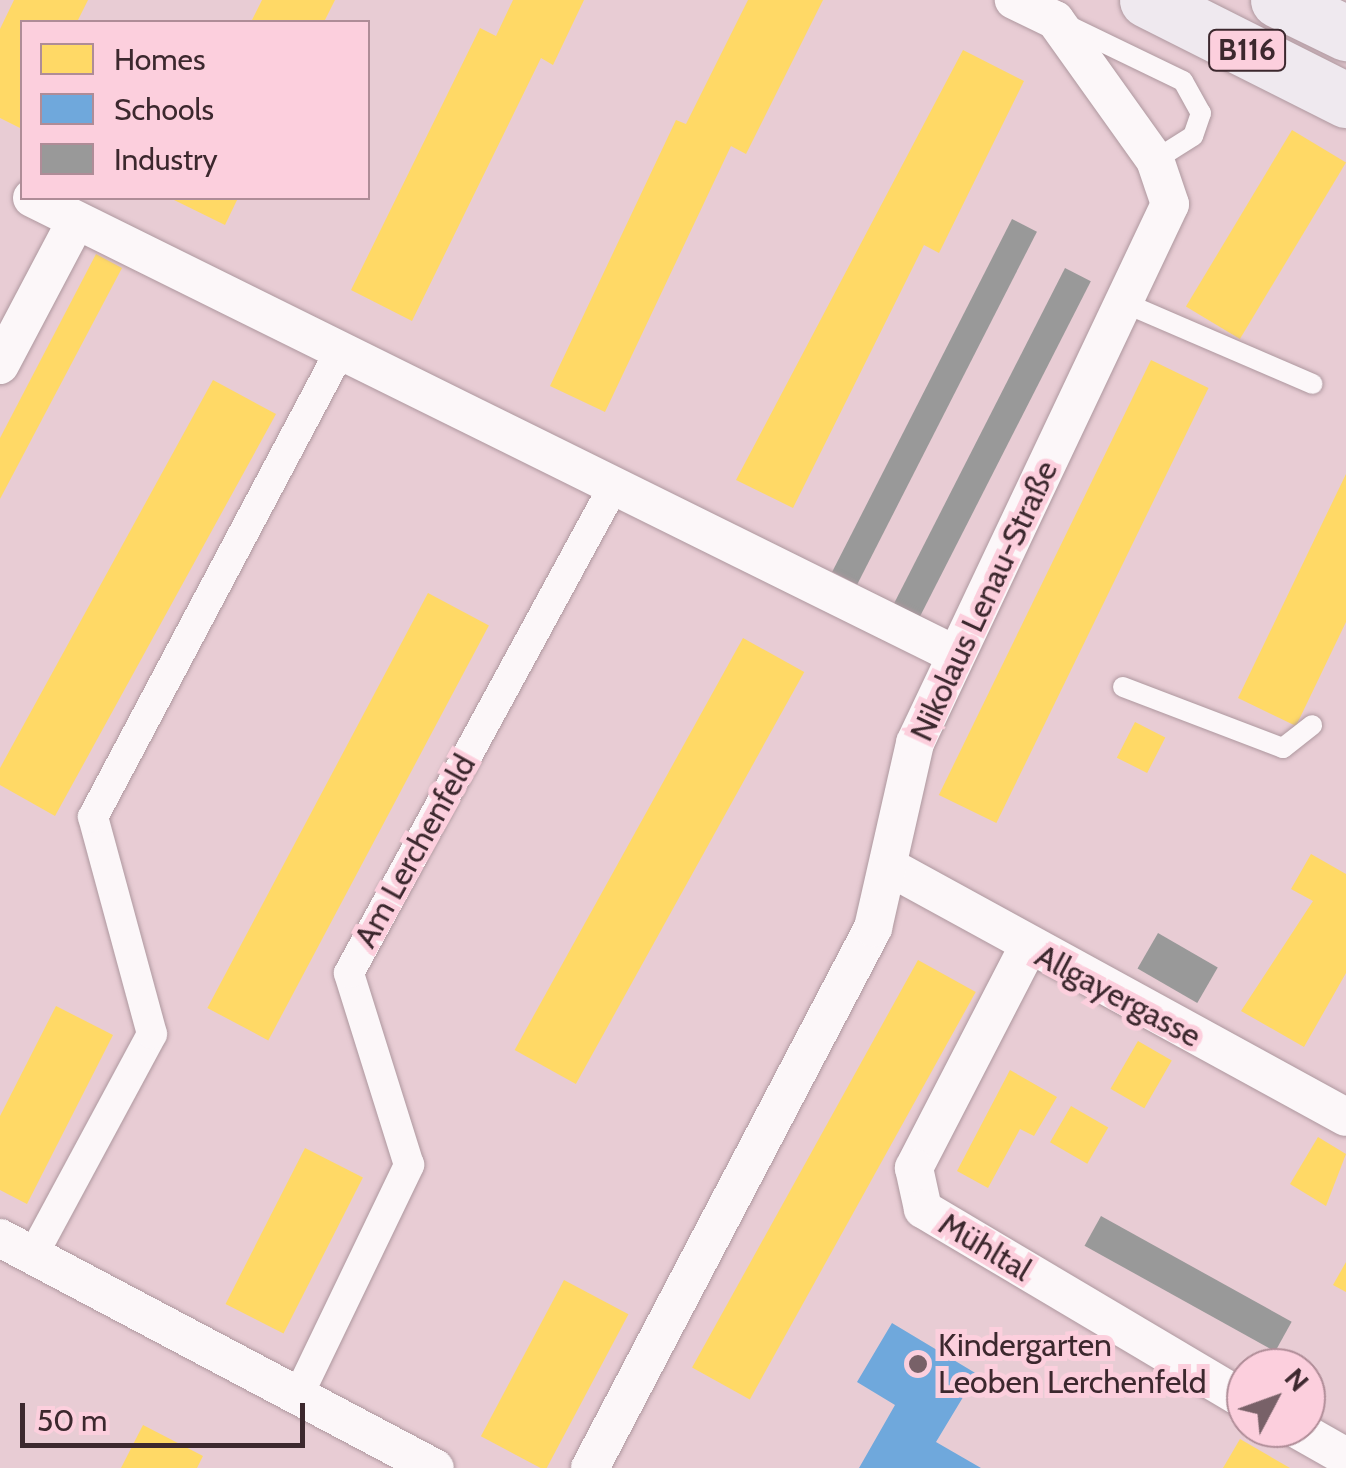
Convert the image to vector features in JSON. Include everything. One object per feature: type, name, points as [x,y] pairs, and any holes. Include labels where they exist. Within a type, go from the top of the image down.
[{"type":"main road","name":"B116","points":[[1148,0],[1346,100]]},
{"type":"main road","name":"B116","points":[[1278,0],[1346,33]]},
{"type":"street","points":[[1014,0],[1055,20]]},
{"type":"street","name":"Nikolaus Lenau-Straße","points":[[590,1468],[873,928],[893,869],[915,743],[954,654],[1127,304],[1170,204],[1155,160],[1055,20]]},
{"type":"street","points":[[36,200],[954,654]]},
{"type":"street","points":[[0,366],[76,221]]},
{"type":"street","points":[[340,351],[93,817],[152,1034],[16,1246],[435,1468]]},
{"type":"street","name":"Am Lerchenfeld","points":[[297,1398],[409,1165],[349,973],[615,484]]},
{"type":"street","name":"Allgayergasse","points":[[893,869],[1028,947],[1346,1117]]},
{"type":"street","name":"Mühltal","points":[[1028,947],[914,1168],[923,1209],[1226,1388]]},
{"type":"lane","points":[[1055,20],[1183,81],[1202,113],[1193,136],[1155,160]]},
{"type":"lane","points":[[1127,304],[1313,384]]},
{"type":"lane","points":[[1123,686],[1283,748],[1312,726]]},
{"type":"building: Homes","points":[[14,0],[88,0],[78,20],[20,20],[20,128],[0,118],[0,29]]},
{"type":"building: Homes","points":[[262,0],[335,0],[325,20],[252,20]]},
{"type":"building: Homes","points":[[513,0],[584,0],[553,65],[541,58],[412,321],[351,290],[480,28],[496,36]]},
{"type":"building: Homes","points":[[748,0],[823,0],[746,154],[731,146],[605,412],[550,386],[676,120],[686,124]]},
{"type":"building: Homes","points":[[963,50],[1024,81],[939,253],[924,245],[793,508],[736,480]]},
{"type":"building: Homes","points":[[1292,130],[1346,162],[1240,339],[1186,307]]},
{"type":"building: Homes","points":[[174,200],[237,200],[225,225]]},
{"type":"building: Homes","points":[[96,254],[122,268],[0,499],[0,438]]},
{"type":"building: Homes","points":[[1151,360],[1209,388],[996,823],[939,795]]},
{"type":"building: Homes","points":[[213,380],[276,414],[55,816],[0,785],[0,768]]},
{"type":"building: Homes","points":[[1346,474],[1346,622],[1296,726],[1238,698]]},
{"type":"building: Homes","points":[[428,593],[489,625],[268,1040],[207,1008]]},
{"type":"building: Homes","points":[[743,638],[804,672],[576,1084],[515,1050]]},
{"type":"building: Homes","points":[[1135,722],[1165,737],[1147,773],[1117,758]]},
{"type":"building: Homes","points":[[1311,854],[1346,874],[1346,973],[1304,1047],[1241,1011],[1313,901],[1291,889]]},
{"type":"building: Homes","points":[[918,960],[976,992],[750,1400],[692,1368]]},
{"type":"building: Homes","points":[[56,1006],[113,1035],[27,1204],[0,1190],[0,1116]]},
{"type":"building: Homes","points":[[1138,1041],[1172,1060],[1144,1108],[1110,1089]]},
{"type":"building: Homes","points":[[1010,1070],[1057,1097],[1034,1136],[1020,1129],[988,1188],[957,1171]]},
{"type":"building: Homes","points":[[1071,1106],[1108,1128],[1087,1164],[1050,1142]]},
{"type":"building: Homes","points":[[1318,1137],[1346,1154],[1326,1206],[1290,1184]]},
{"type":"building: Homes","points":[[305,1148],[363,1178],[283,1333],[226,1304]]},
{"type":"building: Homes","points":[[1346,1262],[1346,1292],[1333,1285]]},
{"type":"building: Homes","points":[[564,1280],[628,1314],[547,1468],[481,1436]]},
{"type":"building: Homes","points":[[143,1425],[203,1456],[197,1468],[121,1468]]},
{"type":"building: Homes","points":[[1235,1448],[1256,1448],[1290,1468],[1223,1468]]},
{"type":"building: Schools","points":[[892,1323],[977,1374],[936,1442],[981,1468],[859,1468],[895,1405],[857,1382]]},
{"type":"building: Industry","points":[[1012,219],[1037,232],[857,585],[832,572]]},
{"type":"building: Industry","points":[[1065,268],[1091,281],[917,622],[892,608]]},
{"type":"building: Industry","points":[[1158,933],[1218,968],[1197,1003],[1138,969]]},
{"type":"building: Industry","points":[[1101,1216],[1292,1322],[1277,1348],[1269,1348],[1085,1246]]},
{"type":"place","name":"Kindergarten Leoben Lerchenfeld","points":[[918,1364]]}]
